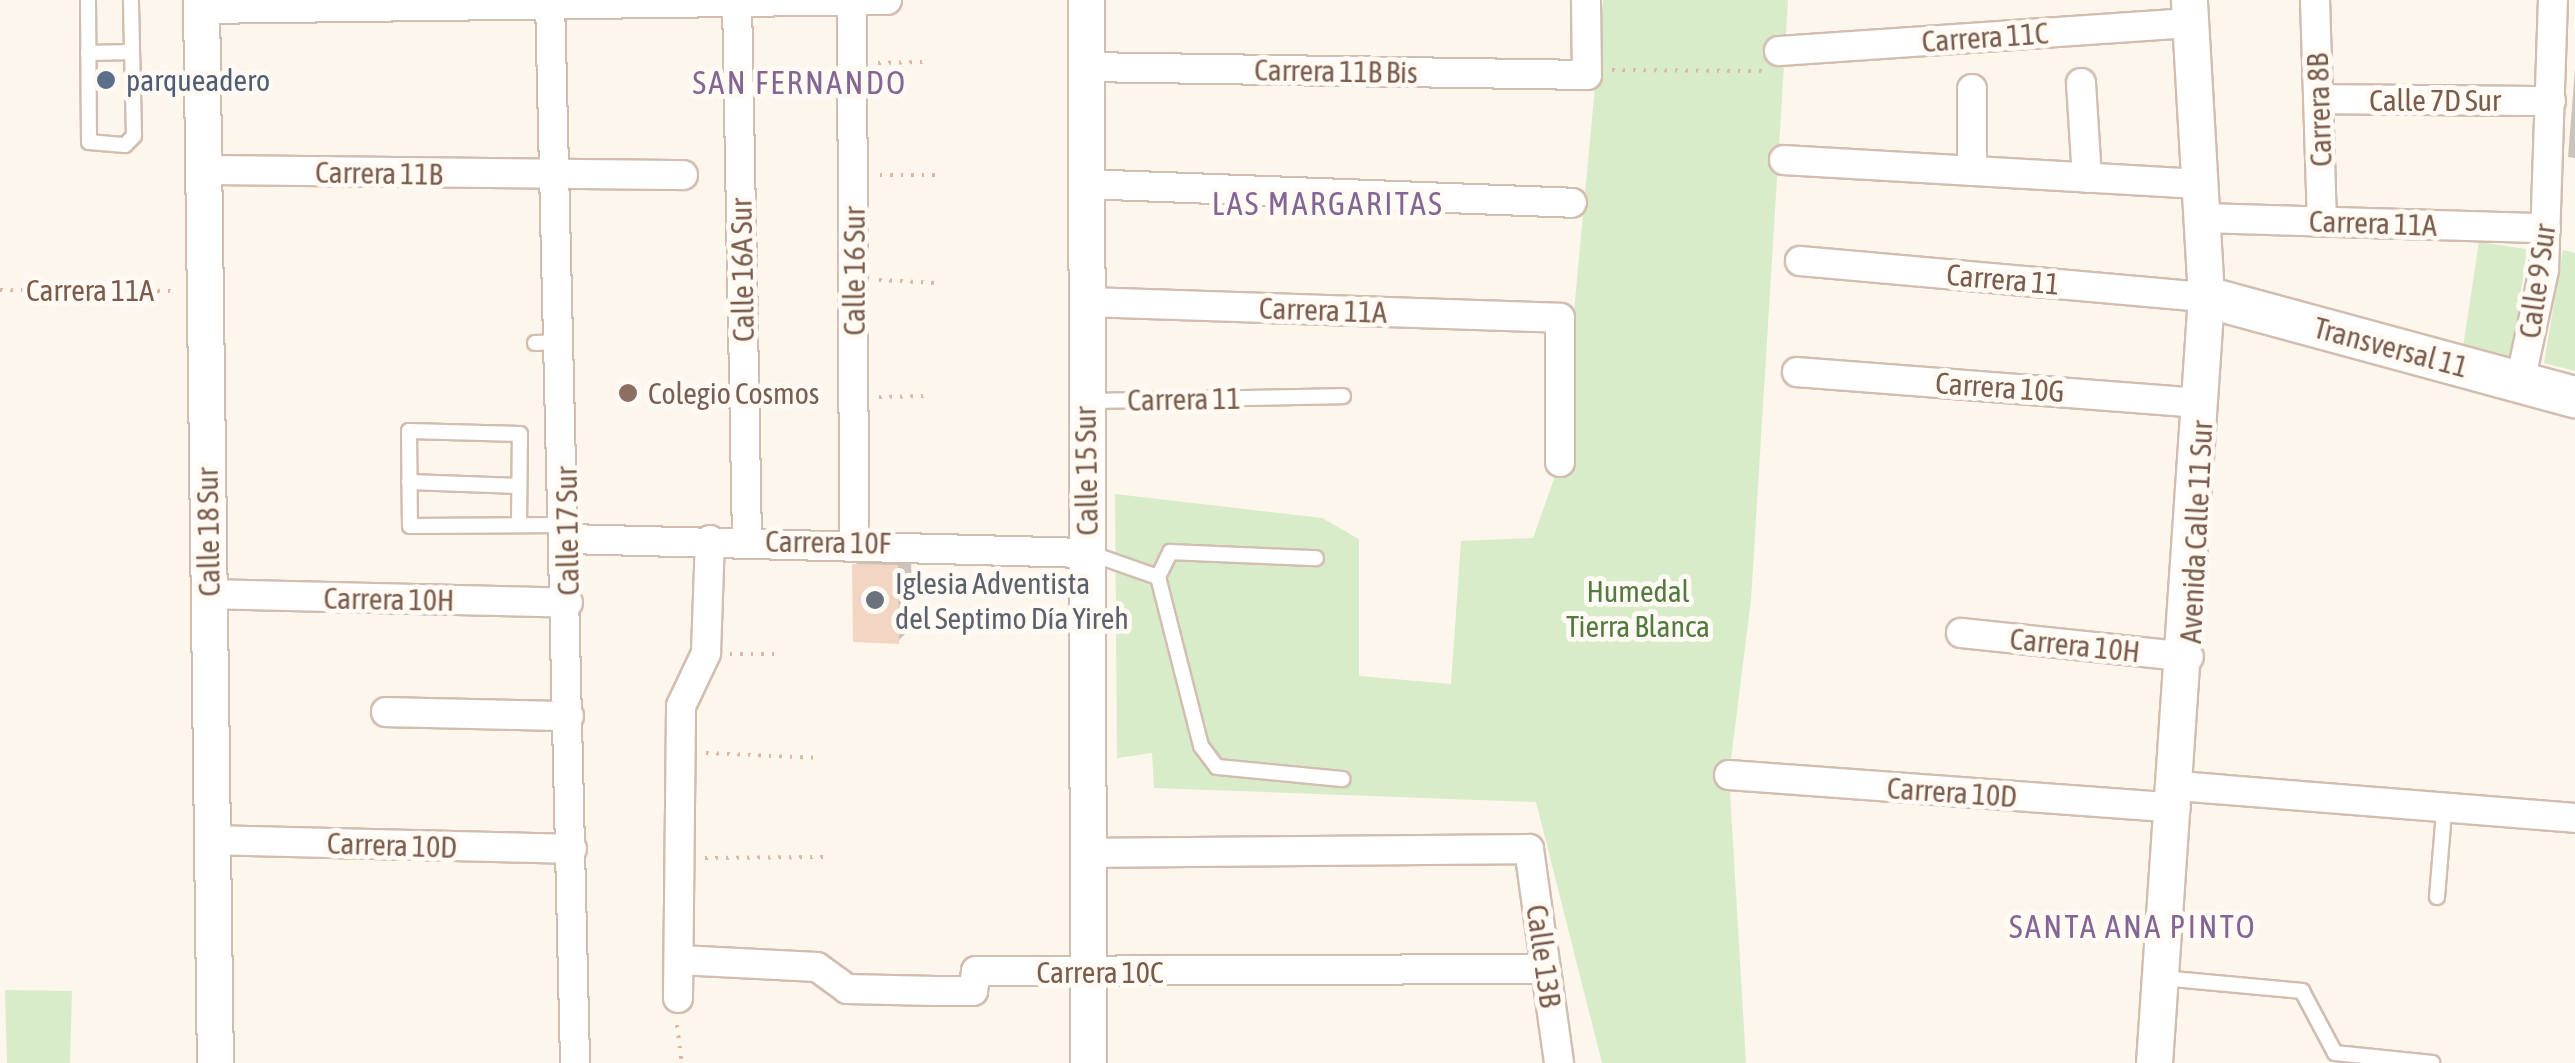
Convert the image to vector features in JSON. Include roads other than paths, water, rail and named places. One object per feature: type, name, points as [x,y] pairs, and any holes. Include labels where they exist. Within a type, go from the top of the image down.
[{"type":"main road","name":"Transversal 11","points":[[2206,298],[2575,398]]},
{"type":"street","points":[[201,4],[737,4],[887,0]]},
{"type":"street","name":"Calle 15 Sur","points":[[1086,0],[1088,1063]]},
{"type":"street","name":"Carrera 11B Bis","points":[[1085,66],[1593,72],[1586,0]]},
{"type":"street","name":"Carrera 8B","points":[[2314,0],[2322,221]]},
{"type":"street","name":"Calle 9 Sur","points":[[2520,382],[2557,180],[2551,101],[2552,0]]},
{"type":"street","name":"Calle 16 Sur","points":[[853,2],[854,541]]},
{"type":"street","name":"Calle 18 Sur","points":[[201,4],[216,1063]]},
{"type":"street","name":"Calle 17 Sur","points":[[550,4],[564,342],[575,1063]]},
{"type":"street","name":"Calle 16A Sur","points":[[737,4],[746,540]]},
{"type":"street","name":"Carrera 11C","points":[[1773,61],[2190,12]]},
{"type":"street","name":"Avenida Calle 11 Sur","points":[[2154,1063],[2189,658],[2206,298],[2190,12]]},
{"type":"street","points":[[2081,83],[2086,178]]},
{"type":"street","points":[[1972,89],[1972,171]]},
{"type":"street","name":"Calle 7D Sur","points":[[2318,100],[2551,101]]},
{"type":"street","name":"Carrera 11A","points":[[1784,160],[2086,178],[2322,221],[2546,228]]},
{"type":"street","name":"Carrera 11B","points":[[203,170],[683,175]]},
{"type":"street","points":[[1084,184],[1572,203]]},
{"type":"street","name":"Carrera 11","points":[[1800,260],[2206,298]]},
{"type":"street","name":"Carrera 11A","points":[[1086,302],[1560,318],[1560,462]]},
{"type":"street","name":"Carrera 10G","points":[[1797,372],[2202,403]]},
{"type":"street","name":"Carrera 10F","points":[[567,532],[1087,553]]},
{"type":"street","points":[[678,998],[681,706],[706,654],[710,540]]},
{"type":"street","name":"Carrera 10H","points":[[209,594],[568,603]]},
{"type":"street","name":"Carrera 10H","points":[[1962,632],[2189,658]]},
{"type":"street","points":[[386,712],[569,716]]},
{"type":"street","name":"Carrera 10D","points":[[1728,775],[2575,818]]},
{"type":"street","name":"Carrera 10D","points":[[212,840],[572,850]]},
{"type":"street","name":"Calle 13B","points":[[1088,853],[1529,849],[1560,1063]]},
{"type":"street","name":"Carrera 10C","points":[[679,960],[816,967],[847,988],[974,991],[976,971],[1546,969]]},
{"type":"lane","points":[[88,0],[89,142],[125,145],[134,136],[131,0]]},
{"type":"lane","points":[[88,53],[132,52]]},
{"type":"lane","points":[[535,343],[564,342]]},
{"type":"lane","name":"Carrera 11","points":[[1084,401],[1343,396]]},
{"type":"lane","points":[[519,525],[520,434],[409,430],[410,526],[519,525],[567,532]]},
{"type":"lane","points":[[410,482],[519,486]]},
{"type":"lane","points":[[1316,558],[1170,552],[1158,577],[1201,746],[1217,767],[1342,779]]},
{"type":"lane","points":[[1087,553],[1158,577]]},
{"type":"lane","points":[[2436,897],[2444,812]]},
{"type":"lane","points":[[2162,978],[2302,992],[2335,1053],[2432,1063]]},
{"type":"place","name":"parqueadero","points":[[106,80]]},
{"type":"place","name":"Colegio Cosmos","points":[[628,393]]},
{"type":"place","name":"Iglesia Adventista del Septimo Día Yireh","points":[[875,600]]},
{"type":"district","name":"SAN FERNANDO","points":[[800,83]]},
{"type":"district","name":"LAS MARGARITAS","points":[[1328,204]]},
{"type":"district","name":"SANTA ANA PINTO","points":[[2133,927]]},
{"type":"park label","name":"Humedal Tierra Blanca","points":[[1638,608]]}]
